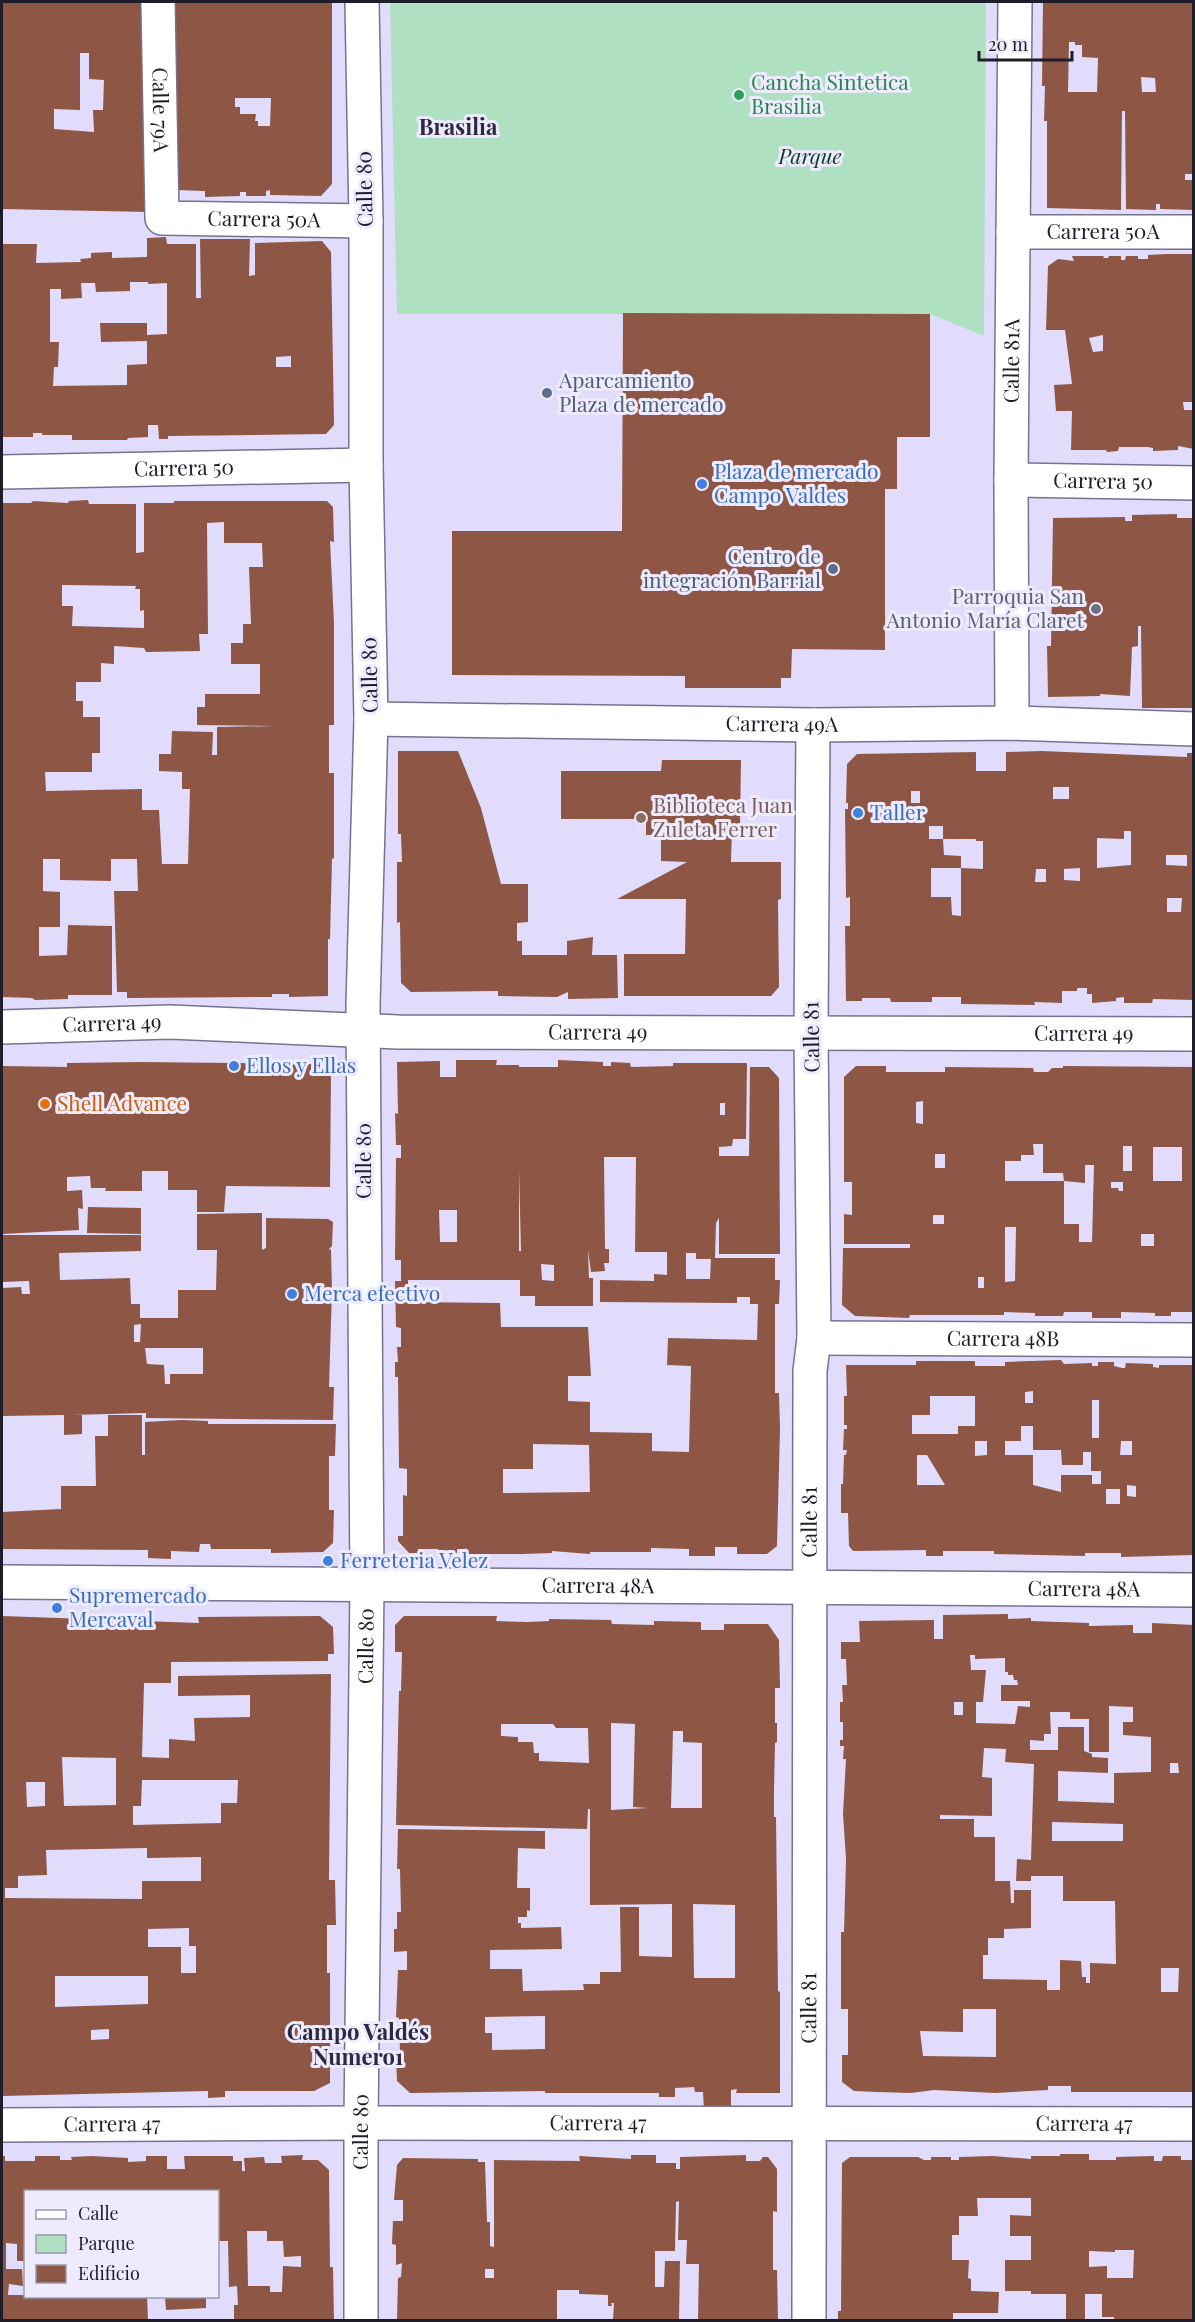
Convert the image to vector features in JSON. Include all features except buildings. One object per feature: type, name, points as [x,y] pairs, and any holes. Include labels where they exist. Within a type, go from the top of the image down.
[{"type":"street","name":"Calle 79A","points":[[158,2],[162,218]]},
{"type":"street","name":"Calle 80","points":[[361,2320],[367,1585],[364,1031],[371,719],[366,465],[366,221],[362,2]]},
{"type":"street","name":"Calle 81A","points":[[1012,723],[1011,480],[1015,2]]},
{"type":"street","name":"Carrera 50A","points":[[162,218],[366,221]]},
{"type":"street","name":"Carrera 50A","points":[[1013,232],[1194,232]]},
{"type":"street","name":"Carrera 50","points":[[2,472],[366,465]]},
{"type":"street","name":"Carrera 50","points":[[1011,480],[1194,483]]},
{"type":"street","name":"Carrera 49A","points":[[371,719],[813,724],[1012,723],[1194,729]]},
{"type":"street","name":"Calle 81","points":[[809,2320],[810,1371],[814,1338],[811,1033],[813,724]]},
{"type":"street","name":"Carrera 49","points":[[2,1027],[170,1022],[398,1032],[1194,1034]]},
{"type":"street","name":"Carrera 48B","points":[[814,1338],[1194,1340]]},
{"type":"street","name":"Carrera 48A","points":[[2,1582],[1194,1590]]},
{"type":"street","name":"Carrera 47","points":[[2,2125],[810,2122],[1194,2124]]},
{"type":"green space","name":"Parque","points":[[390,2],[986,2],[984,336],[930,314],[397,314]]},
{"type":"place","name":"Cancha Sintetica Brasilia","points":[[739,95]]},
{"type":"place","name":"Aparcamiento Plaza de mercado","points":[[547,393]]},
{"type":"place","name":"Plaza de mercado Campo Valdes","points":[[702,484]]},
{"type":"place","name":"Centro de integración Barrial","points":[[833,569]]},
{"type":"place","name":"Parroquia San Antonio María Claret","points":[[1096,609]]},
{"type":"place","name":"Taller","points":[[858,813]]},
{"type":"place","name":"Biblioteca Juan Zuleta Ferrer","points":[[641,818]]},
{"type":"place","name":"Ellos y Ellas","points":[[234,1066]]},
{"type":"place","name":"Shell Advance","points":[[45,1104]]},
{"type":"place","name":"Merca efectivo","points":[[292,1294]]},
{"type":"place","name":"Ferreteria Velez","points":[[328,1561]]},
{"type":"place","name":"Supremercado Mercaval","points":[[57,1608]]},
{"type":"district","name":"Brasilia","points":[[458,127]]},
{"type":"district","name":"Campo Valdés Numero1","points":[[358,2044]]}]
